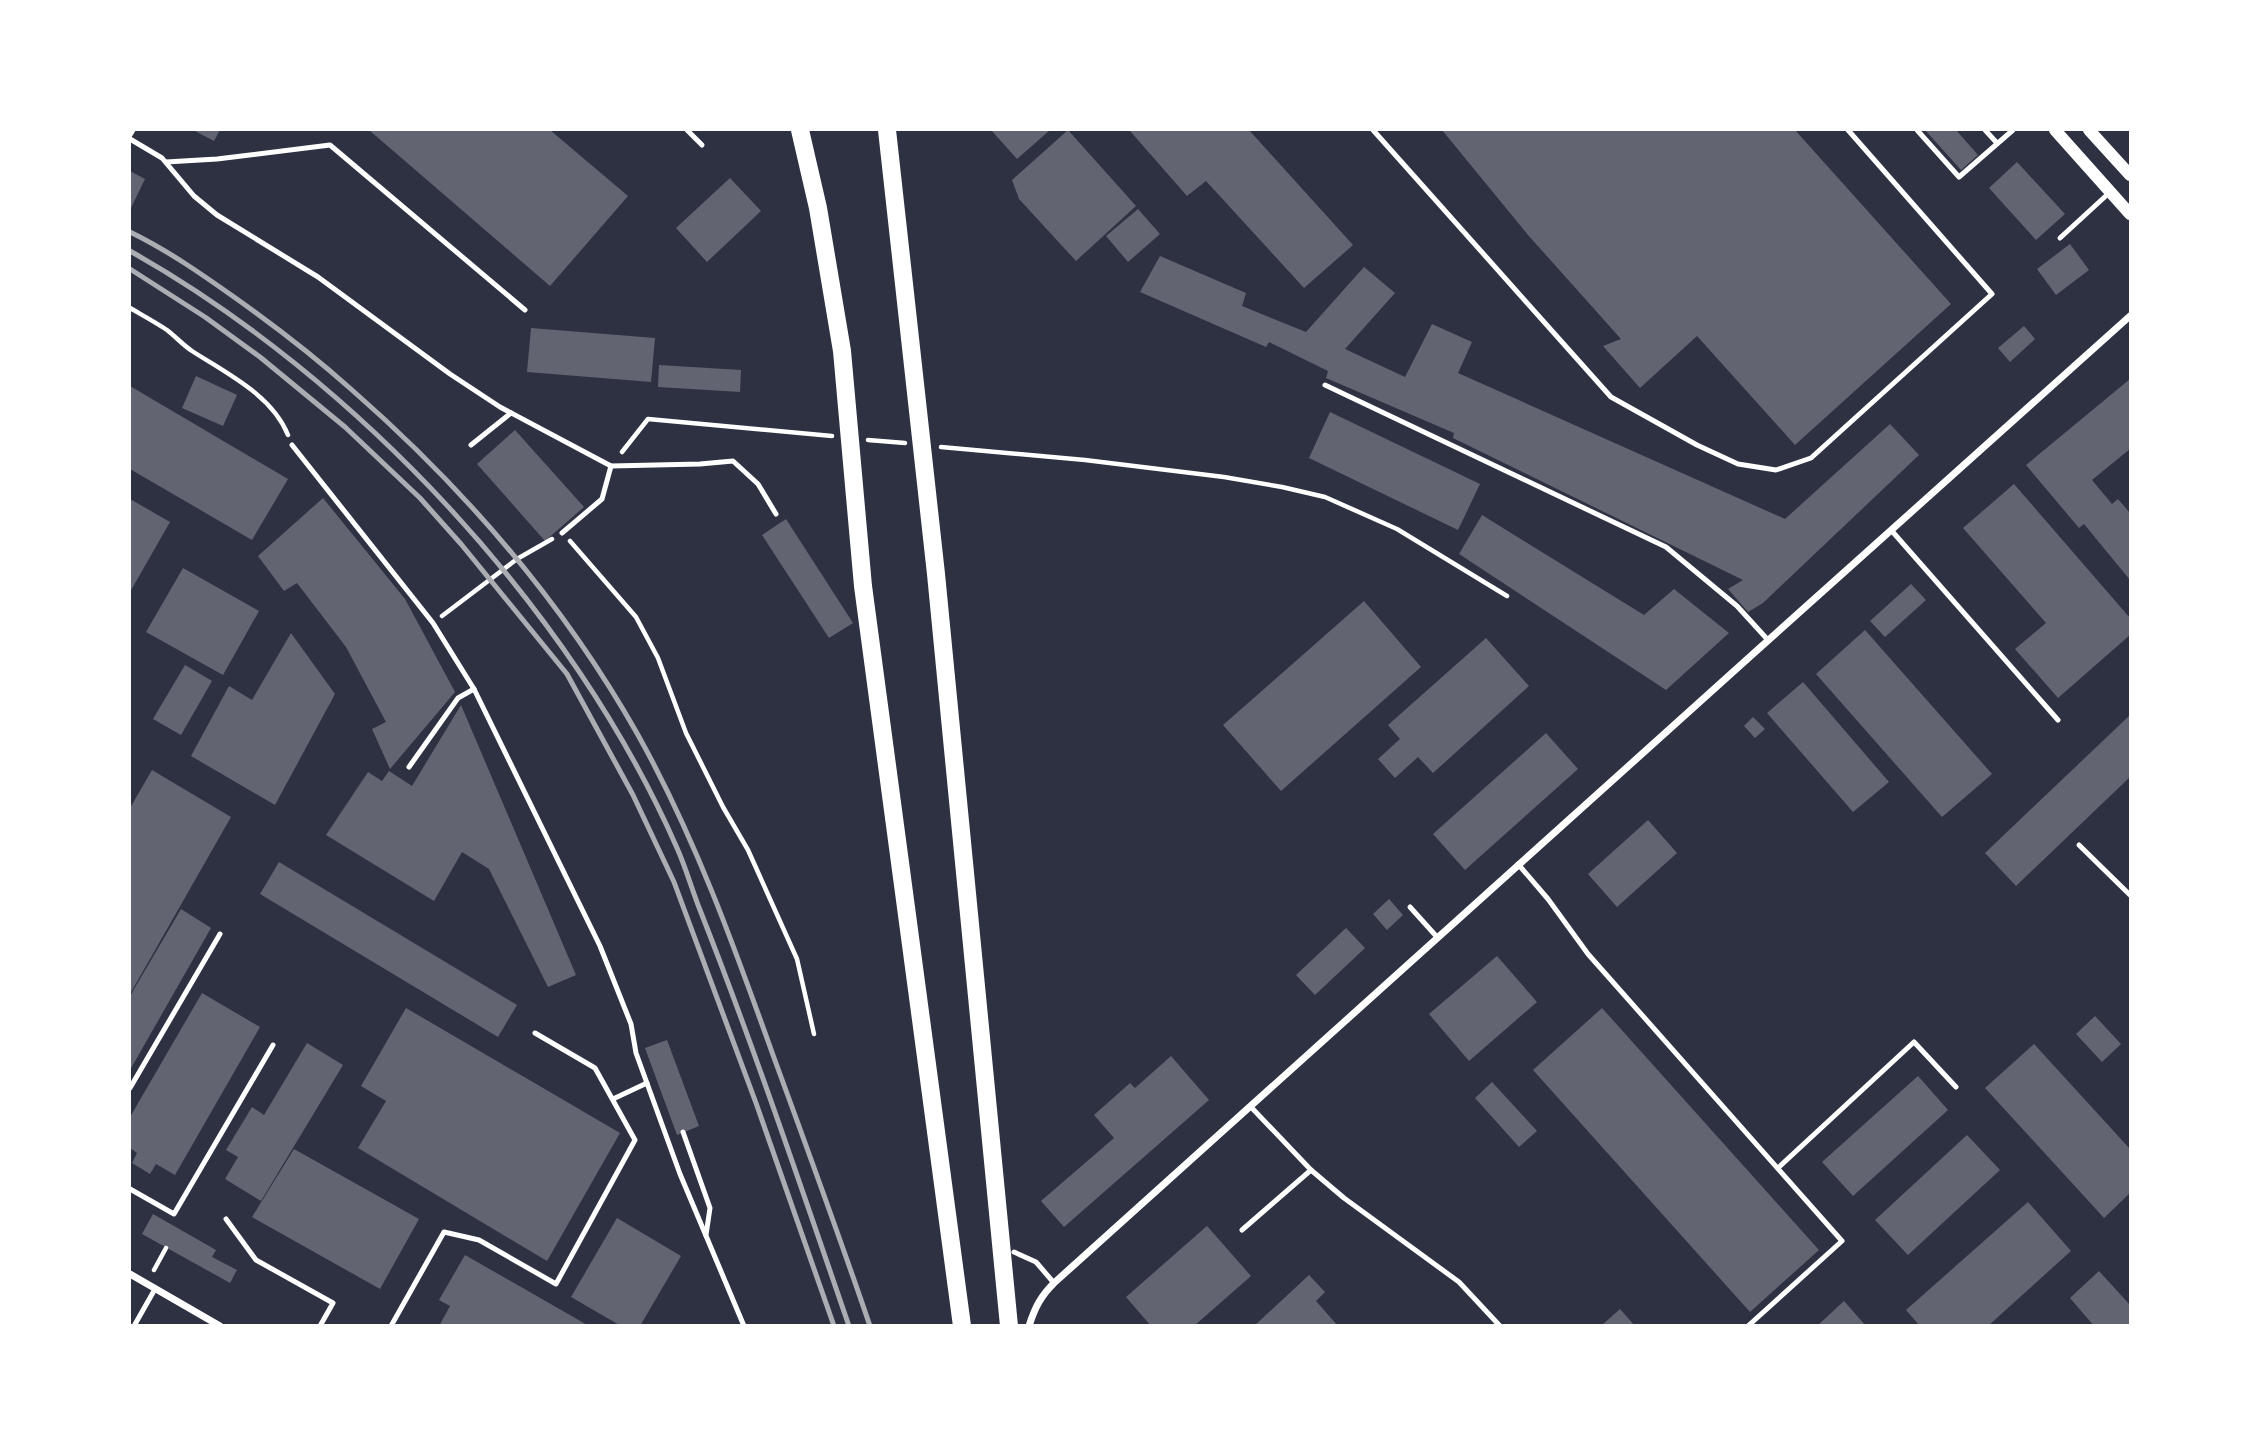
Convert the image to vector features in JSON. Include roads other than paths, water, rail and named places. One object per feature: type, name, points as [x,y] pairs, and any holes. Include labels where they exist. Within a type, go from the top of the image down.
[{"type":"main road","points":[[800,130],[818,208],[842,351],[863,586],[962,1325]]},
{"type":"main road","points":[[887,130],[936,574],[1009,1325]]},
{"type":"street","points":[[2055,130],[2130,214]]},
{"type":"street","points":[[2089,130],[2130,176]]},
{"type":"street","points":[[1029,1325],[1035,1307],[1055,1283],[2130,316]]},
{"type":"street","points":[[130,1274],[220,1325]]},
{"type":"lane","points":[[133,130],[130,137],[166,162],[194,197],[217,215],[318,277],[450,374],[511,413],[611,466],[733,461],[758,484],[776,513]]},
{"type":"lane","points":[[687,130],[702,145]]},
{"type":"lane","points":[[1373,130],[1611,397],[1697,445],[1738,464],[1776,470],[1811,458],[1992,294],[1848,130]]},
{"type":"lane","points":[[1917,130],[1959,177],[2013,130]]},
{"type":"lane","points":[[1985,130],[1997,143]]},
{"type":"lane","points":[[166,162],[217,159],[330,145],[525,310]]},
{"type":"lane","points":[[2060,239],[2111,192]]},
{"type":"lane","points":[[1325,385],[1667,547],[1737,606],[1768,640]]},
{"type":"lane","points":[[471,445],[511,413]]},
{"type":"lane","points":[[292,445],[433,622],[474,689],[600,946],[631,1024],[636,1053],[680,1174],[744,1325]]},
{"type":"lane","points":[[562,533],[602,499],[611,466]]},
{"type":"lane","points":[[1892,530],[2058,720]]},
{"type":"lane","points":[[409,767],[458,698],[474,689]]},
{"type":"lane","points":[[2079,845],[2130,895]]},
{"type":"lane","points":[[1518,864],[1548,899],[1588,954],[1842,1241],[1748,1325]]},
{"type":"lane","points":[[1410,907],[1437,937]]},
{"type":"lane","points":[[130,1088],[220,934]]},
{"type":"lane","points":[[391,1325],[444,1232],[479,1240],[556,1284],[635,1140],[595,1068],[535,1033]]},
{"type":"lane","points":[[1777,1168],[1914,1042],[1956,1087]]},
{"type":"lane","points":[[130,1189],[174,1214],[273,1045]]},
{"type":"lane","points":[[613,1099],[647,1083]]},
{"type":"lane","points":[[1250,1106],[1311,1170],[1344,1199],[1459,1282],[1500,1325]]},
{"type":"lane","points":[[684,1132],[710,1208],[706,1235]]},
{"type":"lane","points":[[1242,1230],[1311,1170]]},
{"type":"lane","points":[[226,1219],[256,1260],[332,1303],[320,1325]]},
{"type":"lane","points":[[1014,1252],[1036,1262],[1055,1283]]},
{"type":"lane","points":[[134,1325],[155,1289]]},
{"type":"railway","points":[[130,232],[183,262],[264,319],[323,365],[394,428],[473,508],[510,550],[578,640],[638,735],[695,852],[743,973],[870,1326]]},
{"type":"railway","points":[[130,251],[214,303],[296,364],[375,433],[449,508],[518,588],[579,672],[633,759],[680,856],[758,1065],[849,1326]]},
{"type":"railway","points":[[130,269],[205,317],[260,357],[345,427],[420,498],[567,674],[633,795],[674,882],[756,1103],[834,1326]]}]
